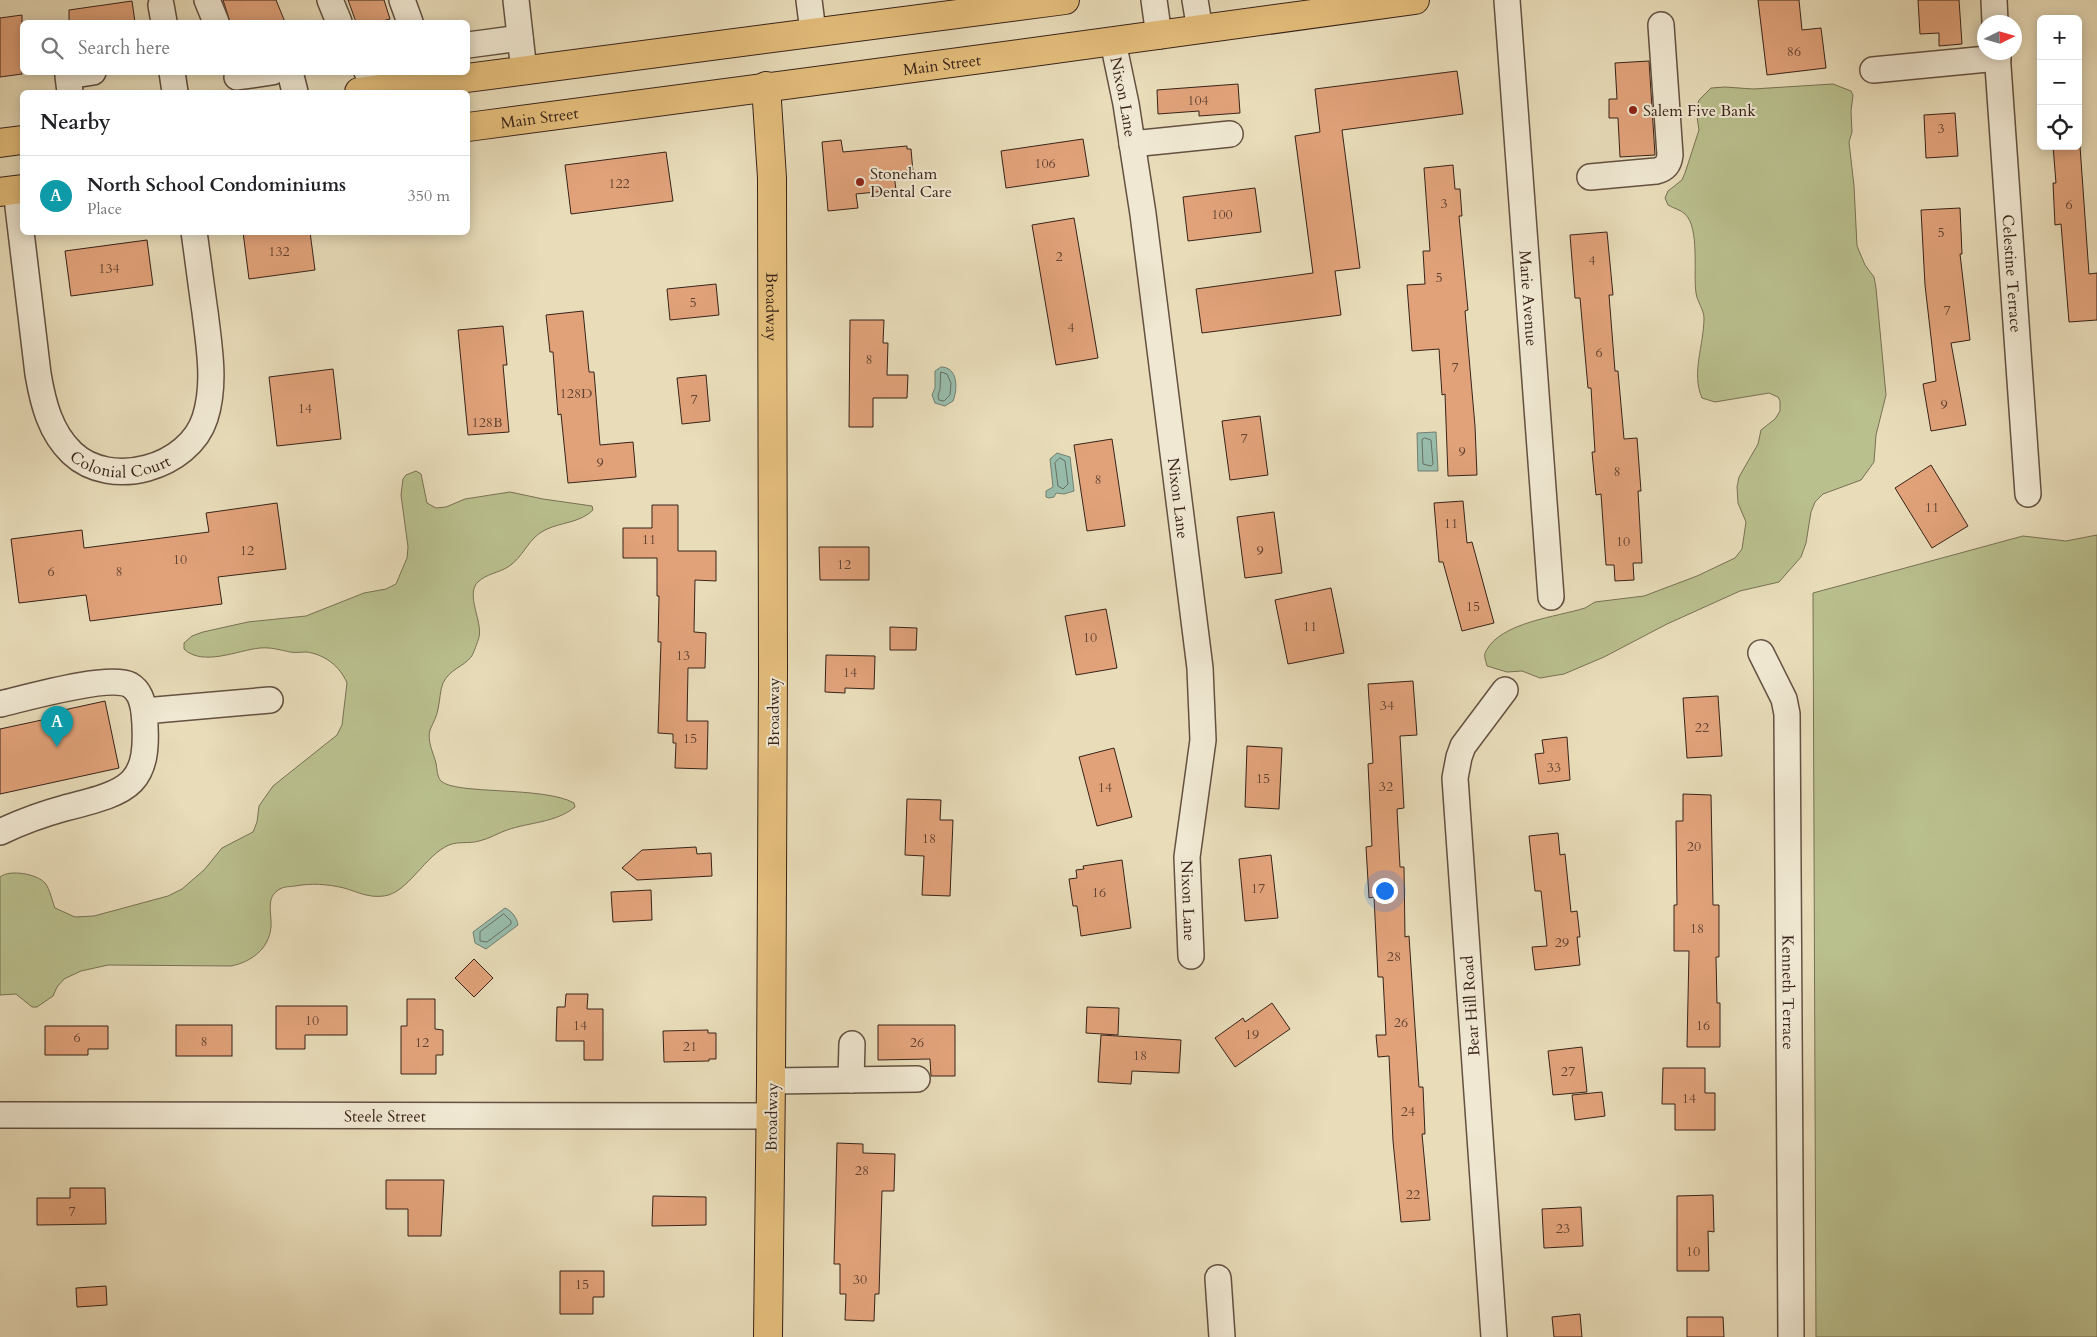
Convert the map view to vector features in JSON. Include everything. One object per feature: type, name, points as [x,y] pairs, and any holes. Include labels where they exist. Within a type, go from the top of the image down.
[{"type":"main road","points":[[470,74],[524,70],[1065,0]]},
{"type":"main road","name":"Main Street","points":[[470,127],[766,86],[1159,36],[1415,0]]},
{"type":"main road","points":[[368,85],[457,75]]},
{"type":"main road","name":"Broadway","points":[[766,86],[772,178],[773,681],[768,1337]]},
{"type":"main road","points":[[0,143],[20,140]]},
{"type":"street","points":[[207,0],[215,20]]},
{"type":"street","points":[[330,0],[338,20]]},
{"type":"street","points":[[402,0],[409,20]]},
{"type":"street","points":[[516,0],[524,70]]},
{"type":"street","points":[[809,0],[813,32]]},
{"type":"street","points":[[1154,0],[1159,36]]},
{"type":"street","points":[[1195,0],[1200,30]]},
{"type":"street","name":"Marie Avenue","points":[[1507,0],[1551,597]]},
{"type":"street","points":[[1994,0],[1995,15]]},
{"type":"street","points":[[1590,178],[1659,170],[1668,163],[1670,155],[1662,25]]},
{"type":"street","points":[[470,45],[520,38]]},
{"type":"street","name":"Nixon Lane","points":[[1113,42],[1143,214],[1200,668],[1203,740],[1187,857],[1191,956]]},
{"type":"street","points":[[1873,70],[1977,58]]},
{"type":"street","name":"Celestine Terrace","points":[[1998,60],[2028,494]]},
{"type":"street","points":[[70,90],[68,76],[74,75]]},
{"type":"street","points":[[172,75],[175,90]]},
{"type":"street","points":[[239,81],[261,75]]},
{"type":"street","points":[[291,75],[294,90]]},
{"type":"street","points":[[1132,144],[1230,134]]},
{"type":"street","name":"Colonial Court","points":[[13,190],[38,374],[47,414],[54,430],[63,443],[78,458],[98,467],[114,471],[141,470],[169,459],[184,449],[198,434],[205,420],[209,405],[211,368],[194,235]]},
{"type":"street","name":"Kenneth Terrace","points":[[1761,653],[1784,699],[1787,714],[1792,1337]]},
{"type":"street","points":[[0,704],[87,685],[128,684],[136,689],[141,698],[144,711],[145,754],[139,772],[128,786],[107,798],[46,813],[0,832]]},
{"type":"street","name":"Bear Hill Road","points":[[1494,1337],[1455,778],[1457,762],[1463,746],[1505,690]]},
{"type":"street","points":[[144,711],[270,700]]},
{"type":"street","points":[[851,1080],[852,1044]]},
{"type":"street","points":[[771,1081],[917,1079]]},
{"type":"street","name":"Steele Street","points":[[0,1115],[770,1116]]},
{"type":"street","points":[[1218,1278],[1222,1337]]},
{"type":"shaded area","points":[[1833,84],[1851,91],[1853,95],[1851,111],[1852,132],[1849,142],[1854,186],[1857,246],[1865,265],[1874,277],[1876,288],[1886,395],[1876,435],[1874,462],[1861,480],[1823,494],[1815,502],[1801,557],[1779,582],[1740,591],[1667,624],[1604,657],[1564,674],[1540,678],[1522,671],[1507,672],[1487,666],[1485,653],[1493,641],[1517,627],[1585,608],[1595,602],[1644,596],[1697,576],[1735,558],[1742,549],[1746,522],[1738,503],[1737,487],[1739,477],[1758,444],[1761,430],[1775,419],[1780,411],[1780,401],[1778,397],[1769,393],[1715,402],[1702,398],[1699,388],[1698,369],[1704,318],[1696,293],[1693,229],[1685,214],[1668,205],[1665,198],[1668,191],[1682,180],[1685,173],[1699,130],[1696,110],[1699,100],[1711,88],[1753,89]]},
{"type":"shaded area","points":[[416,471],[421,474],[427,503],[436,508],[446,507],[465,499],[510,492],[592,506],[593,510],[588,514],[576,520],[551,527],[539,534],[518,559],[508,567],[485,577],[474,587],[473,594],[480,631],[478,639],[471,657],[449,674],[443,683],[436,717],[429,734],[437,772],[441,781],[463,788],[543,794],[574,803],[575,807],[559,816],[542,822],[516,827],[483,840],[449,845],[432,857],[401,888],[384,896],[368,895],[326,885],[307,884],[282,888],[272,896],[270,906],[271,927],[267,942],[252,958],[238,964],[231,966],[108,965],[81,971],[64,979],[57,987],[53,996],[37,1007],[32,1007],[16,994],[0,995],[0,877],[10,873],[17,873],[36,877],[45,883],[55,908],[75,917],[94,916],[168,896],[182,889],[204,870],[222,848],[253,832],[257,822],[259,806],[273,786],[337,735],[342,725],[347,683],[336,666],[325,658],[313,653],[264,648],[221,656],[201,657],[184,649],[184,643],[192,636],[203,632],[248,622],[306,616],[364,593],[386,589],[396,584],[407,558],[408,547],[401,495],[403,479],[406,475]]},
{"type":"shaded area","points":[[2097,535],[2097,1337],[1816,1337],[1813,593],[2023,536],[2066,541]]},
{"type":"water","points":[[941,367],[951,371],[956,385],[953,401],[945,406],[935,403],[932,395],[935,388],[935,371]]},
{"type":"water","points":[[1436,432],[1438,471],[1418,471],[1417,433]]},
{"type":"water","points":[[1057,453],[1070,457],[1074,491],[1064,494],[1056,493],[1054,497],[1049,498],[1046,497],[1046,491],[1053,487],[1050,459]]},
{"type":"water","points":[[505,908],[514,915],[518,925],[486,949],[475,943],[473,932]]},
{"type":"building","points":[[223,0],[276,0],[284,20],[229,20]]},
{"type":"building","points":[[348,0],[384,0],[390,19],[355,20]]},
{"type":"building","points":[[1758,0],[1799,0],[1802,30],[1821,28],[1826,68],[1767,75]]},
{"type":"building","points":[[1918,0],[1959,0],[1962,44],[1939,46],[1939,33],[1920,34]]},
{"type":"building","points":[[132,1],[135,20],[69,20],[69,10]]},
{"type":"building","points":[[22,15],[22,20],[20,20],[20,74],[0,77],[0,18]]},
{"type":"building","name":"Salem Five Bank","points":[[1649,61],[1655,155],[1620,157],[1618,118],[1609,118],[1609,99],[1617,99],[1615,63]]},
{"type":"building","points":[[1457,71],[1463,114],[1342,130],[1360,268],[1335,271],[1341,315],[1202,333],[1196,289],[1313,273],[1295,136],[1320,132],[1315,89]]},
{"type":"building","points":[[1238,84],[1240,113],[1199,116],[1199,111],[1158,114],[1157,90]]},
{"type":"building","points":[[1955,113],[1958,156],[1926,158],[1924,115]]},
{"type":"building","points":[[1083,139],[1089,176],[1006,188],[1001,151]]},
{"type":"building","name":"Stoneham Dental Care","points":[[841,140],[843,152],[907,146],[907,149],[911,149],[913,172],[894,174],[896,190],[856,194],[858,208],[828,211],[822,142]]},
{"type":"building","points":[[2053,150],[2080,150],[2089,274],[2097,273],[2097,320],[2069,322],[2061,224],[2055,225],[2053,183],[2056,183]]},
{"type":"building","points":[[666,152],[673,201],[571,214],[565,165]]},
{"type":"building","points":[[1453,165],[1455,189],[1460,189],[1462,216],[1459,216],[1468,310],[1465,311],[1475,426],[1477,475],[1448,476],[1445,394],[1442,395],[1439,349],[1412,351],[1407,285],[1425,284],[1423,251],[1430,251],[1424,168]]},
{"type":"building","points":[[1255,188],[1261,232],[1188,241],[1183,197]]},
{"type":"building","points":[[1960,208],[1962,254],[1960,254],[1970,340],[1951,343],[1966,425],[1931,431],[1923,384],[1936,381],[1925,285],[1921,210]]},
{"type":"building","points":[[1074,218],[1098,358],[1056,365],[1032,225]]},
{"type":"building","points":[[1607,232],[1613,295],[1609,295],[1615,371],[1618,371],[1624,439],[1637,438],[1641,491],[1638,491],[1642,563],[1633,563],[1634,580],[1615,581],[1614,565],[1606,565],[1601,494],[1596,495],[1592,452],[1595,452],[1591,388],[1588,388],[1580,298],[1575,298],[1570,235]]},
{"type":"building","points":[[243,235],[310,235],[315,270],[249,279]]},
{"type":"building","points":[[147,240],[153,285],[71,296],[65,251]]},
{"type":"building","points":[[716,284],[719,315],[670,320],[667,289]]},
{"type":"building","points":[[583,311],[589,372],[594,372],[600,445],[633,442],[636,477],[568,483],[561,414],[558,415],[553,352],[550,352],[546,315]]},
{"type":"building","points":[[850,320],[884,320],[883,343],[888,343],[887,375],[908,375],[907,398],[873,398],[873,427],[849,427]]},
{"type":"building","points":[[503,326],[507,365],[503,365],[509,432],[468,435],[458,330]]},
{"type":"building","points":[[333,369],[341,439],[277,446],[269,377]]},
{"type":"building","points":[[706,375],[710,421],[682,424],[677,378]]},
{"type":"building","points":[[1260,416],[1268,475],[1230,480],[1222,421]]},
{"type":"building","points":[[1112,439],[1125,526],[1087,531],[1074,445]]},
{"type":"building","points":[[1931,465],[1968,526],[1932,548],[1895,488]]},
{"type":"building","points":[[1463,501],[1467,543],[1472,542],[1494,623],[1462,631],[1443,562],[1439,562],[1434,503]]},
{"type":"building","points":[[277,503],[286,569],[218,577],[222,604],[90,621],[86,595],[19,603],[11,539],[82,530],[84,548],[209,532],[206,513]]},
{"type":"building","points":[[652,505],[678,505],[678,551],[716,551],[716,581],[695,580],[694,632],[706,633],[705,668],[688,668],[687,721],[708,721],[707,769],[675,768],[676,743],[673,743],[673,734],[658,733],[661,642],[658,642],[659,596],[657,596],[657,558],[623,558],[623,528],[652,528]]},
{"type":"building","points":[[1274,512],[1282,573],[1245,578],[1237,517]]},
{"type":"building","points":[[819,547],[869,547],[869,580],[820,580]]},
{"type":"building","points":[[1331,588],[1344,653],[1288,664],[1275,600]]},
{"type":"building","points":[[1106,609],[1117,668],[1076,675],[1065,616]]},
{"type":"building","points":[[890,627],[917,628],[916,650],[890,650]]},
{"type":"building","points":[[826,655],[875,656],[874,689],[845,688],[845,693],[825,692]]},
{"type":"building","points":[[1413,681],[1417,735],[1400,736],[1404,808],[1397,809],[1400,867],[1404,867],[1405,937],[1409,936],[1419,1087],[1423,1087],[1425,1134],[1422,1134],[1430,1220],[1401,1222],[1393,1141],[1389,1056],[1378,1057],[1376,1035],[1386,1035],[1383,977],[1378,977],[1374,897],[1369,898],[1366,847],[1372,846],[1368,764],[1373,763],[1368,684]]},
{"type":"building","points":[[1718,696],[1722,756],[1687,758],[1683,698]]},
{"type":"building","points":[[105,701],[119,768],[0,794],[0,729],[65,715],[64,710]]},
{"type":"building","points":[[1567,737],[1570,780],[1539,784],[1535,754],[1544,753],[1542,740]]},
{"type":"building","points":[[1247,746],[1282,748],[1279,809],[1245,807]]},
{"type":"building","points":[[1114,748],[1132,817],[1097,826],[1079,757]]},
{"type":"building","points":[[1683,794],[1711,795],[1713,905],[1719,905],[1719,957],[1716,957],[1717,1003],[1720,1003],[1720,1047],[1687,1047],[1689,951],[1674,951],[1674,905],[1677,905],[1676,821],[1683,821]]},
{"type":"building","points":[[907,799],[941,800],[940,820],[953,820],[950,896],[922,895],[924,856],[905,855]]},
{"type":"building","points":[[1558,833],[1560,855],[1565,854],[1571,912],[1577,911],[1580,937],[1577,937],[1580,965],[1535,970],[1532,947],[1547,946],[1541,891],[1535,891],[1529,836]]},
{"type":"building","points":[[696,847],[697,854],[711,853],[712,876],[637,880],[622,868],[642,850]]},
{"type":"building","points":[[1271,855],[1278,918],[1245,921],[1239,859]]},
{"type":"building","points":[[1122,860],[1131,928],[1081,936],[1077,906],[1073,906],[1069,879],[1077,878],[1076,870],[1084,869],[1083,866]]},
{"type":"building","points":[[651,890],[652,920],[613,922],[611,892]]},
{"type":"building","points":[[474,959],[493,978],[474,997],[455,978]]},
{"type":"building","points":[[566,994],[588,994],[587,1009],[603,1009],[603,1060],[584,1060],[584,1041],[556,1041],[557,1007],[565,1007]]},
{"type":"building","points":[[407,999],[435,999],[435,1029],[443,1030],[443,1055],[436,1055],[436,1074],[401,1074],[401,1026],[407,1026]]},
{"type":"building","points":[[1272,1003],[1290,1029],[1235,1067],[1215,1038],[1243,1018],[1245,1022]]},
{"type":"building","points":[[276,1006],[347,1006],[347,1035],[305,1035],[305,1049],[276,1049]]},
{"type":"building","points":[[1087,1007],[1119,1008],[1118,1035],[1086,1033]]},
{"type":"building","points":[[176,1025],[232,1025],[232,1056],[176,1056]]},
{"type":"building","points":[[878,1025],[955,1025],[955,1076],[931,1076],[930,1059],[878,1060]]},
{"type":"building","points":[[45,1026],[108,1026],[108,1049],[88,1049],[88,1055],[45,1055]]},
{"type":"building","points":[[708,1030],[708,1033],[716,1033],[716,1059],[709,1059],[709,1061],[664,1062],[663,1031]]},
{"type":"building","points":[[1101,1035],[1181,1040],[1179,1073],[1132,1071],[1131,1084],[1098,1082]]},
{"type":"building","points":[[1582,1047],[1587,1092],[1553,1095],[1548,1051]]},
{"type":"building","points":[[1663,1068],[1705,1068],[1705,1093],[1715,1093],[1715,1130],[1675,1130],[1675,1104],[1662,1104]]},
{"type":"building","points":[[1602,1092],[1605,1116],[1575,1120],[1572,1095]]},
{"type":"building","points":[[837,1143],[863,1144],[863,1153],[895,1154],[894,1191],[882,1191],[879,1294],[875,1294],[874,1321],[845,1320],[846,1294],[840,1294],[840,1264],[834,1264]]},
{"type":"building","points":[[386,1180],[444,1180],[441,1236],[408,1236],[408,1209],[386,1209]]},
{"type":"building","points":[[70,1188],[105,1188],[106,1224],[37,1225],[37,1198],[70,1198]]},
{"type":"building","points":[[1713,1195],[1714,1232],[1708,1231],[1709,1271],[1677,1271],[1677,1196]]},
{"type":"building","points":[[653,1196],[706,1197],[706,1225],[652,1226]]},
{"type":"building","points":[[1581,1207],[1583,1246],[1544,1248],[1542,1209]]},
{"type":"building","points":[[560,1271],[604,1271],[604,1297],[593,1297],[593,1314],[560,1314]]},
{"type":"building","points":[[106,1286],[107,1305],[77,1307],[76,1288]]},
{"type":"building","points":[[1580,1314],[1582,1337],[1554,1337],[1552,1317]]},
{"type":"building","points":[[1687,1317],[1723,1317],[1724,1337],[1687,1337]]},
{"type":"place","name":"Salem Five Bank","points":[[1633,110]]},
{"type":"place","name":"Stoneham Dental Care","points":[[860,182]]},
{"type":"place","name":"North School Condominiums","points":[[57,747]]}]
